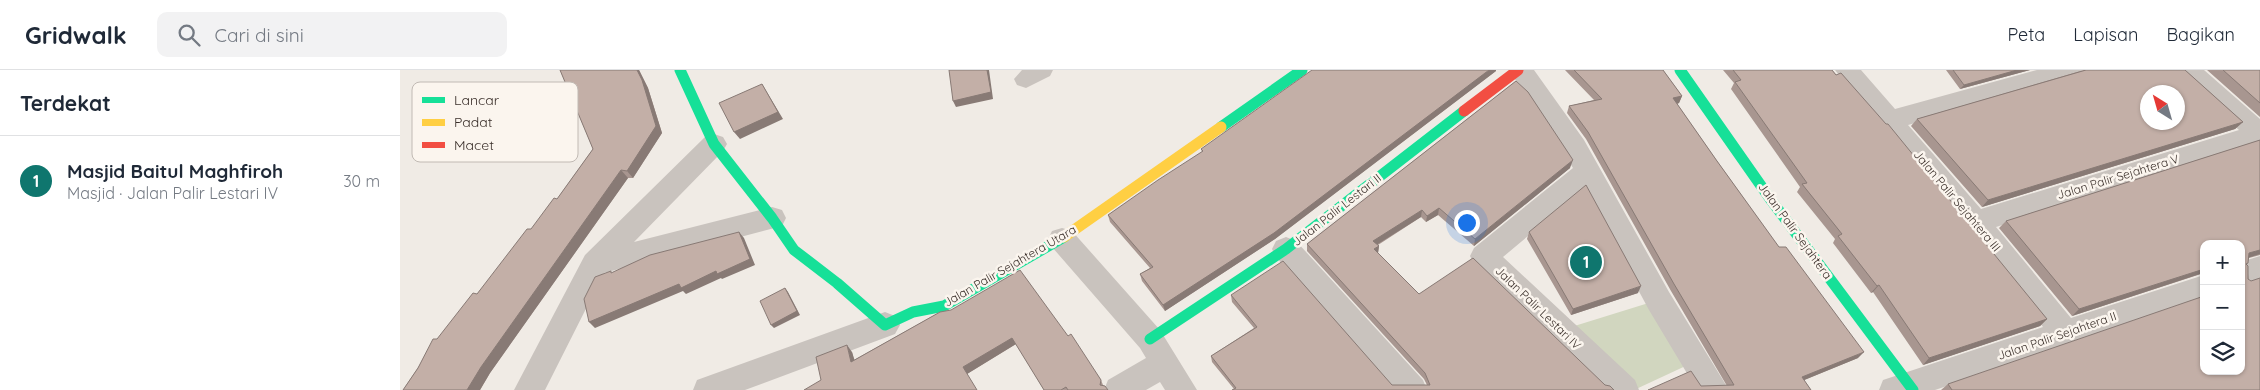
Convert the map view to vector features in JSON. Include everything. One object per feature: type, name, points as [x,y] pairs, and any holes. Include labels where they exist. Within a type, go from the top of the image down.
[{"type":"street","points":[[680,70],[714,144],[772,218],[794,250],[838,283],[885,324],[708,390]]},
{"type":"street","name":"Jalan Palir Sejahtera Utara","points":[[885,324],[913,312],[944,306],[1062,239],[1302,70]]},
{"type":"street","points":[[1519,70],[1575,147],[1660,301],[1714,390]]},
{"type":"street","name":"Jalan Palir Lestari II","points":[[1157,351],[1519,70]]},
{"type":"street","name":"Jalan Palir Sejahtera","points":[[1680,70],[1906,388]]},
{"type":"street","name":"Jalan Palir Sejahtera III","points":[[1847,70],[1976,222],[2065,333]]},
{"type":"street","points":[[2188,70],[2260,133]]},
{"type":"street","points":[[1890,120],[2063,71]]},
{"type":"street","name":"Jalan Palir Sejahtera V","points":[[1976,222],[2260,133]]},
{"type":"street","points":[[529,390],[595,264],[714,144]]},
{"type":"street","name":"Jalan Palir Lestari IV","points":[[1588,171],[1484,256],[1624,390]]},
{"type":"street","points":[[595,264],[772,218]]},
{"type":"street","points":[[1062,239],[1157,351],[1182,390]]},
{"type":"street","points":[[1286,249],[1412,390]]},
{"type":"street","name":"Jalan Palir Sejahtera II","points":[[1906,388],[2200,288]]},
{"type":"street","points":[[1119,390],[1157,351]]},
{"type":"green space","points":[[1655,301],[1692,363],[1634,390],[1568,328]]},
{"type":"building","points":[[560,70],[637,70],[642,80],[656,126],[627,171],[621,170],[481,367],[467,390],[403,390],[418,368],[433,339],[437,339],[473,293],[477,294],[527,229],[531,229],[554,198],[557,199],[593,149],[578,113],[578,82],[565,82]]},
{"type":"building","points":[[949,70],[987,70],[991,92],[953,101]]},
{"type":"building","points":[[1312,70],[1489,70],[1274,233],[1163,305],[1140,274],[1153,267],[1108,215],[1203,151],[1201,149]]},
{"type":"building","points":[[1574,70],[1663,70],[1682,96],[1673,98],[1717,161],[1779,247],[1786,247],[1864,352],[1802,377],[1811,390],[1648,390],[1691,371],[1701,386],[1734,385],[1588,132],[1569,106],[1602,99]]},
{"type":"building","points":[[1733,70],[1832,70],[1836,75],[1841,73],[1888,124],[2047,319],[1929,358],[1879,285],[1877,286],[1838,236],[1842,234],[1802,184],[1807,183],[1735,82],[1741,80]]},
{"type":"building","points":[[1953,70],[2017,70],[1964,85]]},
{"type":"building","points":[[2086,70],[2185,70],[2243,122],[1988,200],[1917,119]]},
{"type":"building","points":[[2223,70],[2260,70],[2260,103]]},
{"type":"building","points":[[1516,81],[1528,92],[1573,160],[1475,239],[1439,208],[1427,216],[1422,210],[1373,241],[1379,246],[1374,249],[1419,294],[1473,258],[1605,385],[1610,386],[1614,390],[1232,390],[1236,388],[1211,356],[1257,327],[1231,295],[1283,261],[1392,385],[1430,385],[1425,373],[1307,244]]},
{"type":"building","points":[[762,84],[778,112],[734,132],[719,103]]},
{"type":"building","points":[[2260,140],[2260,250],[2249,253],[2248,263],[2246,264],[2248,266],[2248,279],[2251,281],[2260,278],[2260,390],[1952,390],[1948,384],[2200,297],[2200,375],[2245,375],[2245,240],[2200,240],[2200,270],[2079,309],[2006,221]]},
{"type":"building","points":[[1586,185],[1641,286],[1573,309],[1529,232]]},
{"type":"building","points":[[739,232],[750,259],[717,274],[716,271],[681,288],[679,284],[589,322],[584,299],[595,277],[611,271],[611,273],[650,255]]},
{"type":"building","points":[[1020,270],[1068,336],[1071,334],[1101,380],[1100,385],[1105,386],[1108,390],[1068,390],[1066,387],[1061,390],[1044,390],[1012,338],[963,367],[977,390],[804,390],[821,380],[816,357],[847,345],[851,362],[940,312],[951,310]]},
{"type":"building","points":[[785,288],[797,311],[771,325],[760,301]]},
{"type":"traffic: fast","points":[[680,70],[714,144],[772,218],[794,250],[837,283],[885,325],[913,312],[944,306],[1064,237]]},
{"type":"traffic: fast","points":[[1221,127],[1302,70]]},
{"type":"traffic: fast","points":[[1680,70],[1771,200],[1913,390]]},
{"type":"traffic: fast","points":[[1150,339],[1286,249],[1464,111]]},
{"type":"traffic: slow","points":[[1064,237],[1221,127]]},
{"type":"traffic: jam","points":[[1464,111],[1518,70]]},
{"type":"place","name":"Masjid Baitul Maghfiroh","points":[[1586,262]]}]
